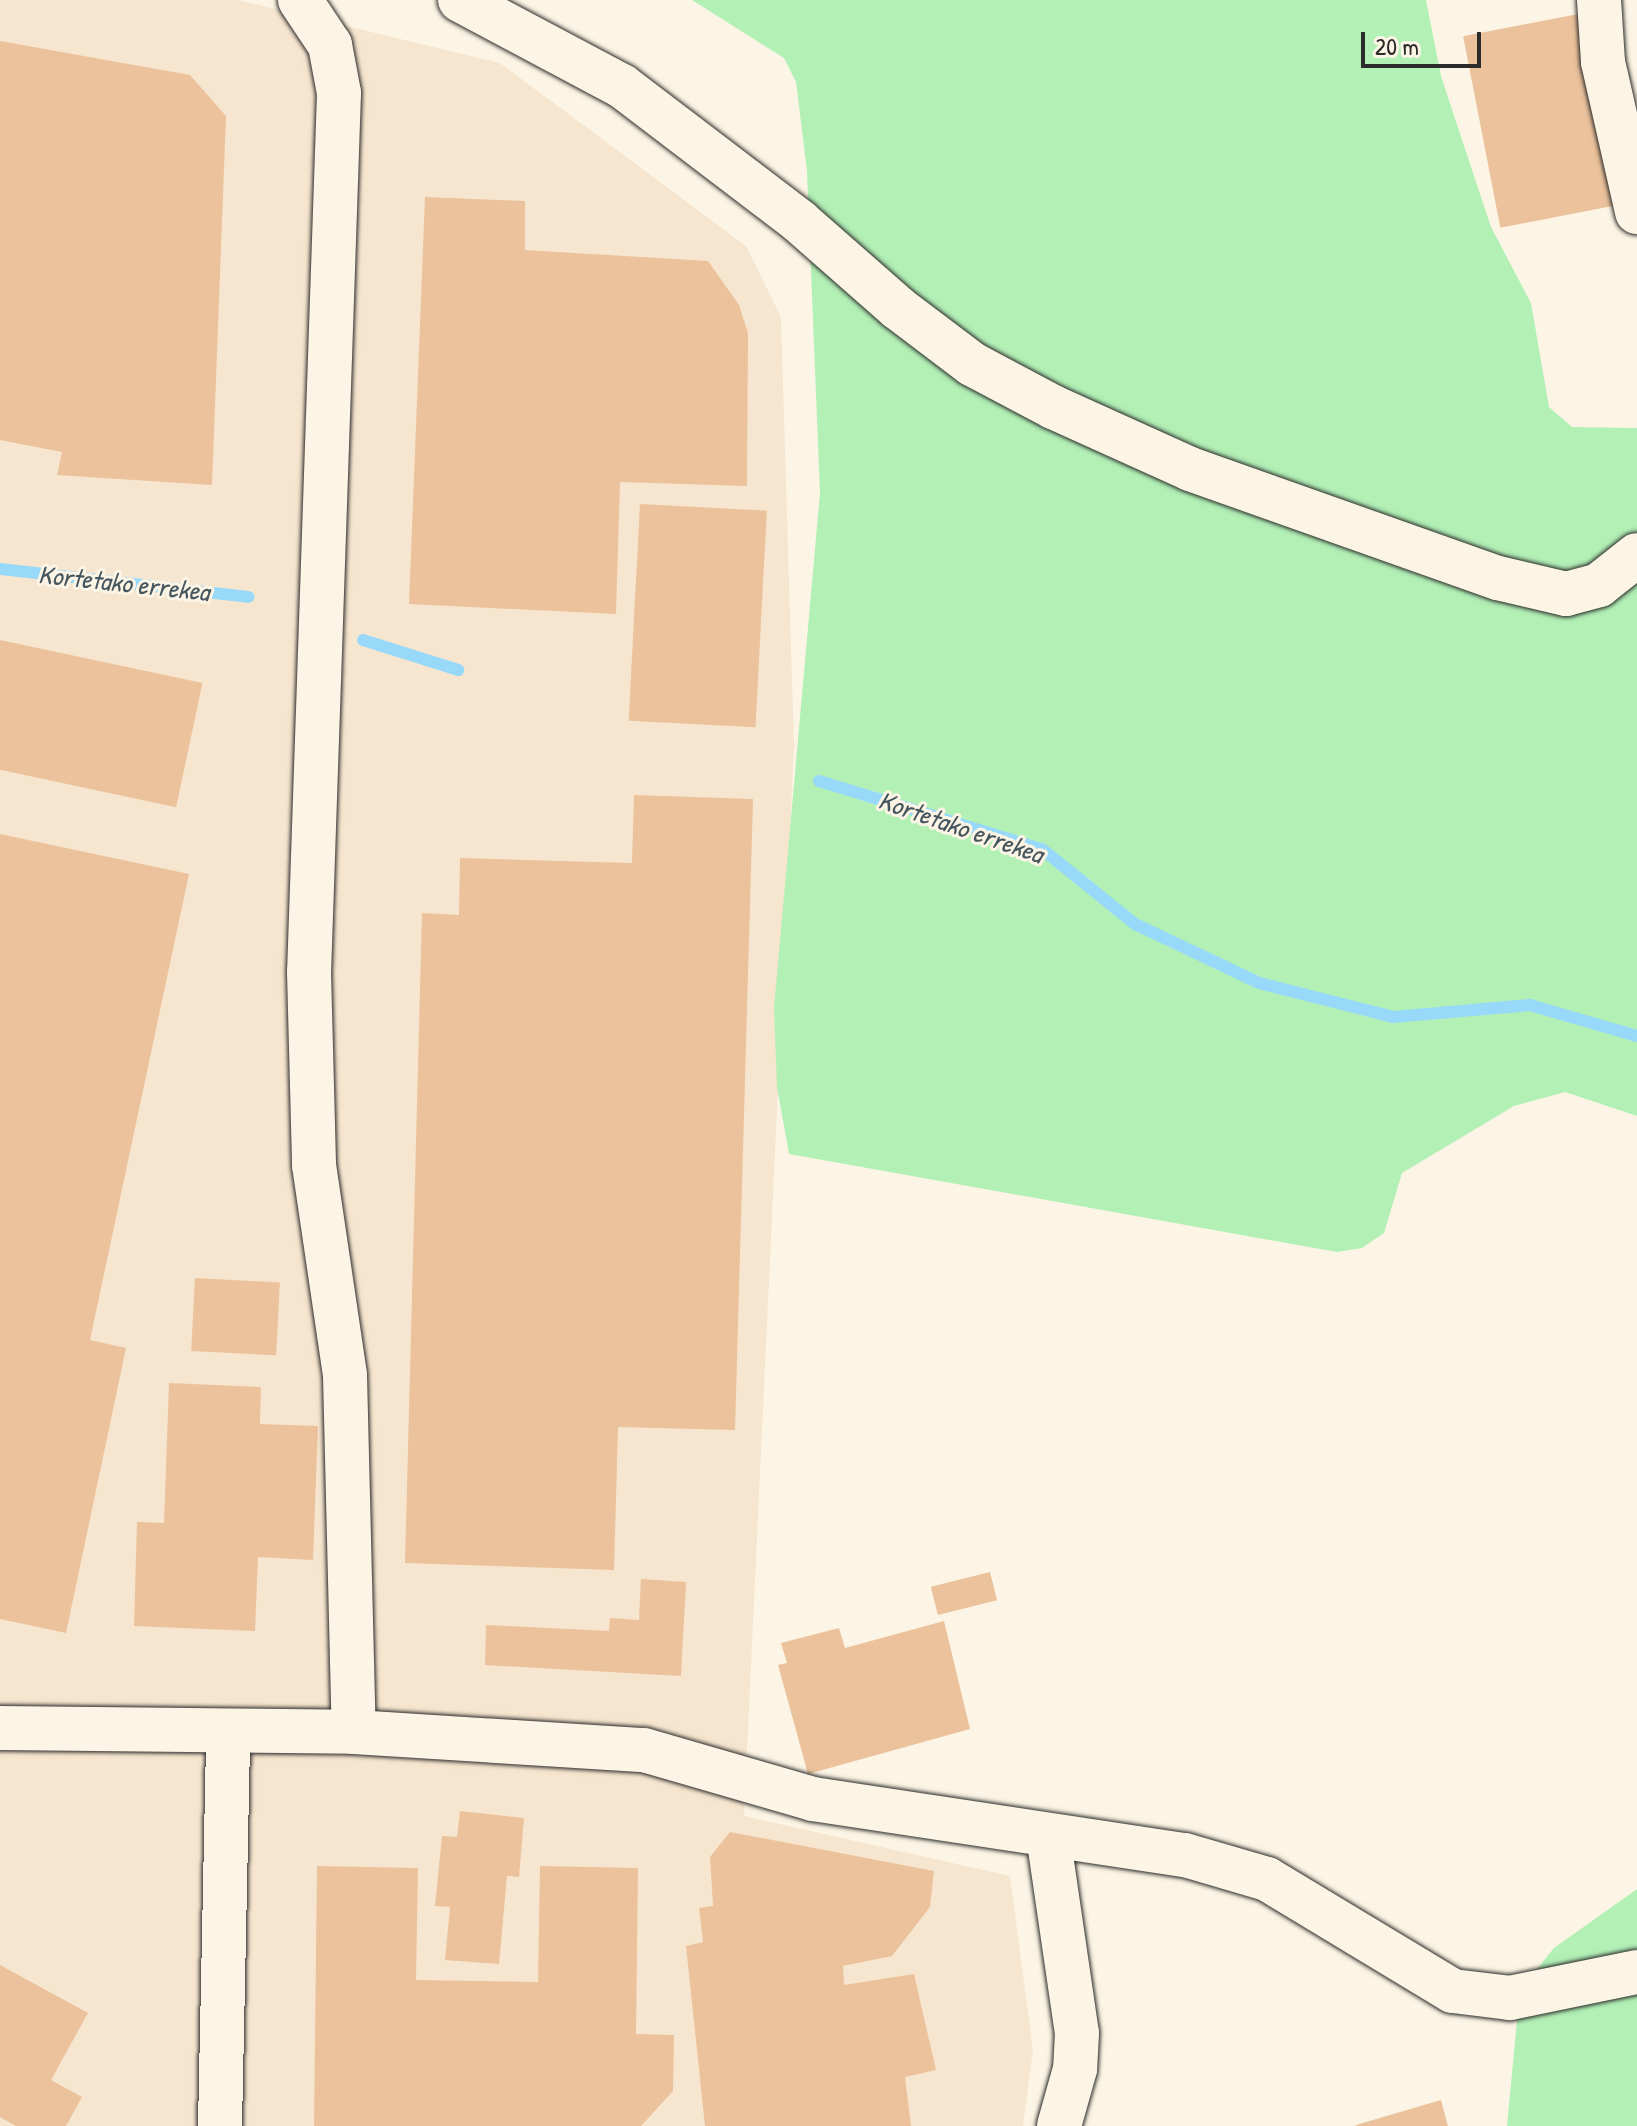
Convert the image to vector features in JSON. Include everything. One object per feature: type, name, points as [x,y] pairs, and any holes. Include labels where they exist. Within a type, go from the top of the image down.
[{"type":"street","points":[[460,0],[622,86],[799,221],[910,317],[972,364],[1053,407],[1190,469],[1498,578],[1566,594],[1599,585],[1637,555]]},
{"type":"street","points":[[1599,0],[1603,62],[1637,212]]},
{"type":"street","points":[[313,4],[330,45],[341,142],[309,972],[314,1165],[345,1375],[354,1732]]},
{"type":"street","points":[[0,1728],[228,1733],[354,1732],[644,1750],[813,1799],[1185,1855],[1267,1879],[1453,1991],[1510,1998],[1637,1972]]},
{"type":"street","points":[[220,2126],[228,1733]]},
{"type":"street","points":[[1048,1835],[1077,2033],[1075,2069],[1059,2126]]},
{"type":"shaded area","points":[[0,0],[238,0],[500,63],[746,246],[781,317],[794,746],[744,1816],[1010,1876],[1033,2050],[1023,2126],[0,2126]]},
{"type":"green space","points":[[692,0],[1426,0],[1441,76],[1491,227],[1531,303],[1549,407],[1572,427],[1637,428],[1637,1116],[1565,1092],[1514,1106],[1402,1173],[1384,1233],[1362,1248],[1337,1252],[789,1154],[777,1087],[774,1008],[820,493],[807,171],[796,82],[784,58]]},
{"type":"green space","points":[[1637,1889],[1637,2126],[1507,2126],[1520,1990],[1554,1948]]},
{"type":"building","points":[[1578,14],[1615,205],[1500,228],[1463,36]]},
{"type":"building","points":[[0,41],[190,75],[226,116],[212,485],[57,475],[62,452],[0,440]]},
{"type":"building","points":[[425,197],[525,201],[525,250],[708,261],[739,305],[748,333],[747,486],[620,482],[616,614],[409,604]]},
{"type":"building","points":[[640,504],[767,511],[755,727],[629,721]]},
{"type":"building","points":[[0,640],[202,683],[176,807],[0,770]]},
{"type":"building","points":[[634,795],[753,799],[735,1430],[618,1427],[614,1570],[405,1563],[422,913],[459,915],[460,858],[632,863]]},
{"type":"building","points":[[0,834],[189,874],[90,1340],[126,1348],[66,1633],[0,1619]]},
{"type":"building","points":[[195,1278],[280,1282],[276,1355],[191,1351]]},
{"type":"building","points":[[169,1383],[261,1387],[260,1424],[318,1426],[313,1560],[258,1557],[255,1631],[134,1626],[137,1522],[164,1523]]},
{"type":"building","points":[[990,1572],[997,1600],[938,1615],[931,1587]]},
{"type":"building","points":[[641,1579],[686,1582],[681,1676],[485,1665],[486,1625],[609,1631],[610,1618],[639,1620]]},
{"type":"building","points":[[944,1621],[970,1729],[808,1774],[778,1665],[787,1663],[781,1643],[839,1628],[845,1648]]},
{"type":"building","points":[[460,1811],[524,1818],[519,1877],[507,1876],[499,1964],[445,1960],[450,1907],[435,1906],[442,1836],[457,1837]]},
{"type":"building","points":[[730,1832],[934,1871],[930,1907],[892,1956],[843,1966],[844,1985],[914,1974],[936,2070],[905,2077],[911,2126],[705,2126],[686,1946],[703,1942],[699,1908],[713,1906],[710,1857]]},
{"type":"building","points":[[317,1866],[418,1868],[416,1980],[538,1982],[540,1866],[638,1868],[636,2034],[674,2035],[673,2091],[641,2126],[314,2126]]},
{"type":"building","points":[[0,1965],[88,2013],[51,2080],[82,2097],[66,2126],[16,2126],[0,2117]]},
{"type":"building","points":[[1441,2100],[1448,2126],[1356,2126],[1356,2125]]},
{"type":"waterway","name":"Kortetako errekea","points":[[0,569],[248,597]]},
{"type":"waterway","name":"Kortetako errekea","points":[[363,640],[458,670]]},
{"type":"waterway","name":"Kortetako errekea","points":[[819,781],[1042,849],[1135,924],[1259,983],[1393,1017],[1530,1005],[1637,1036]]}]
